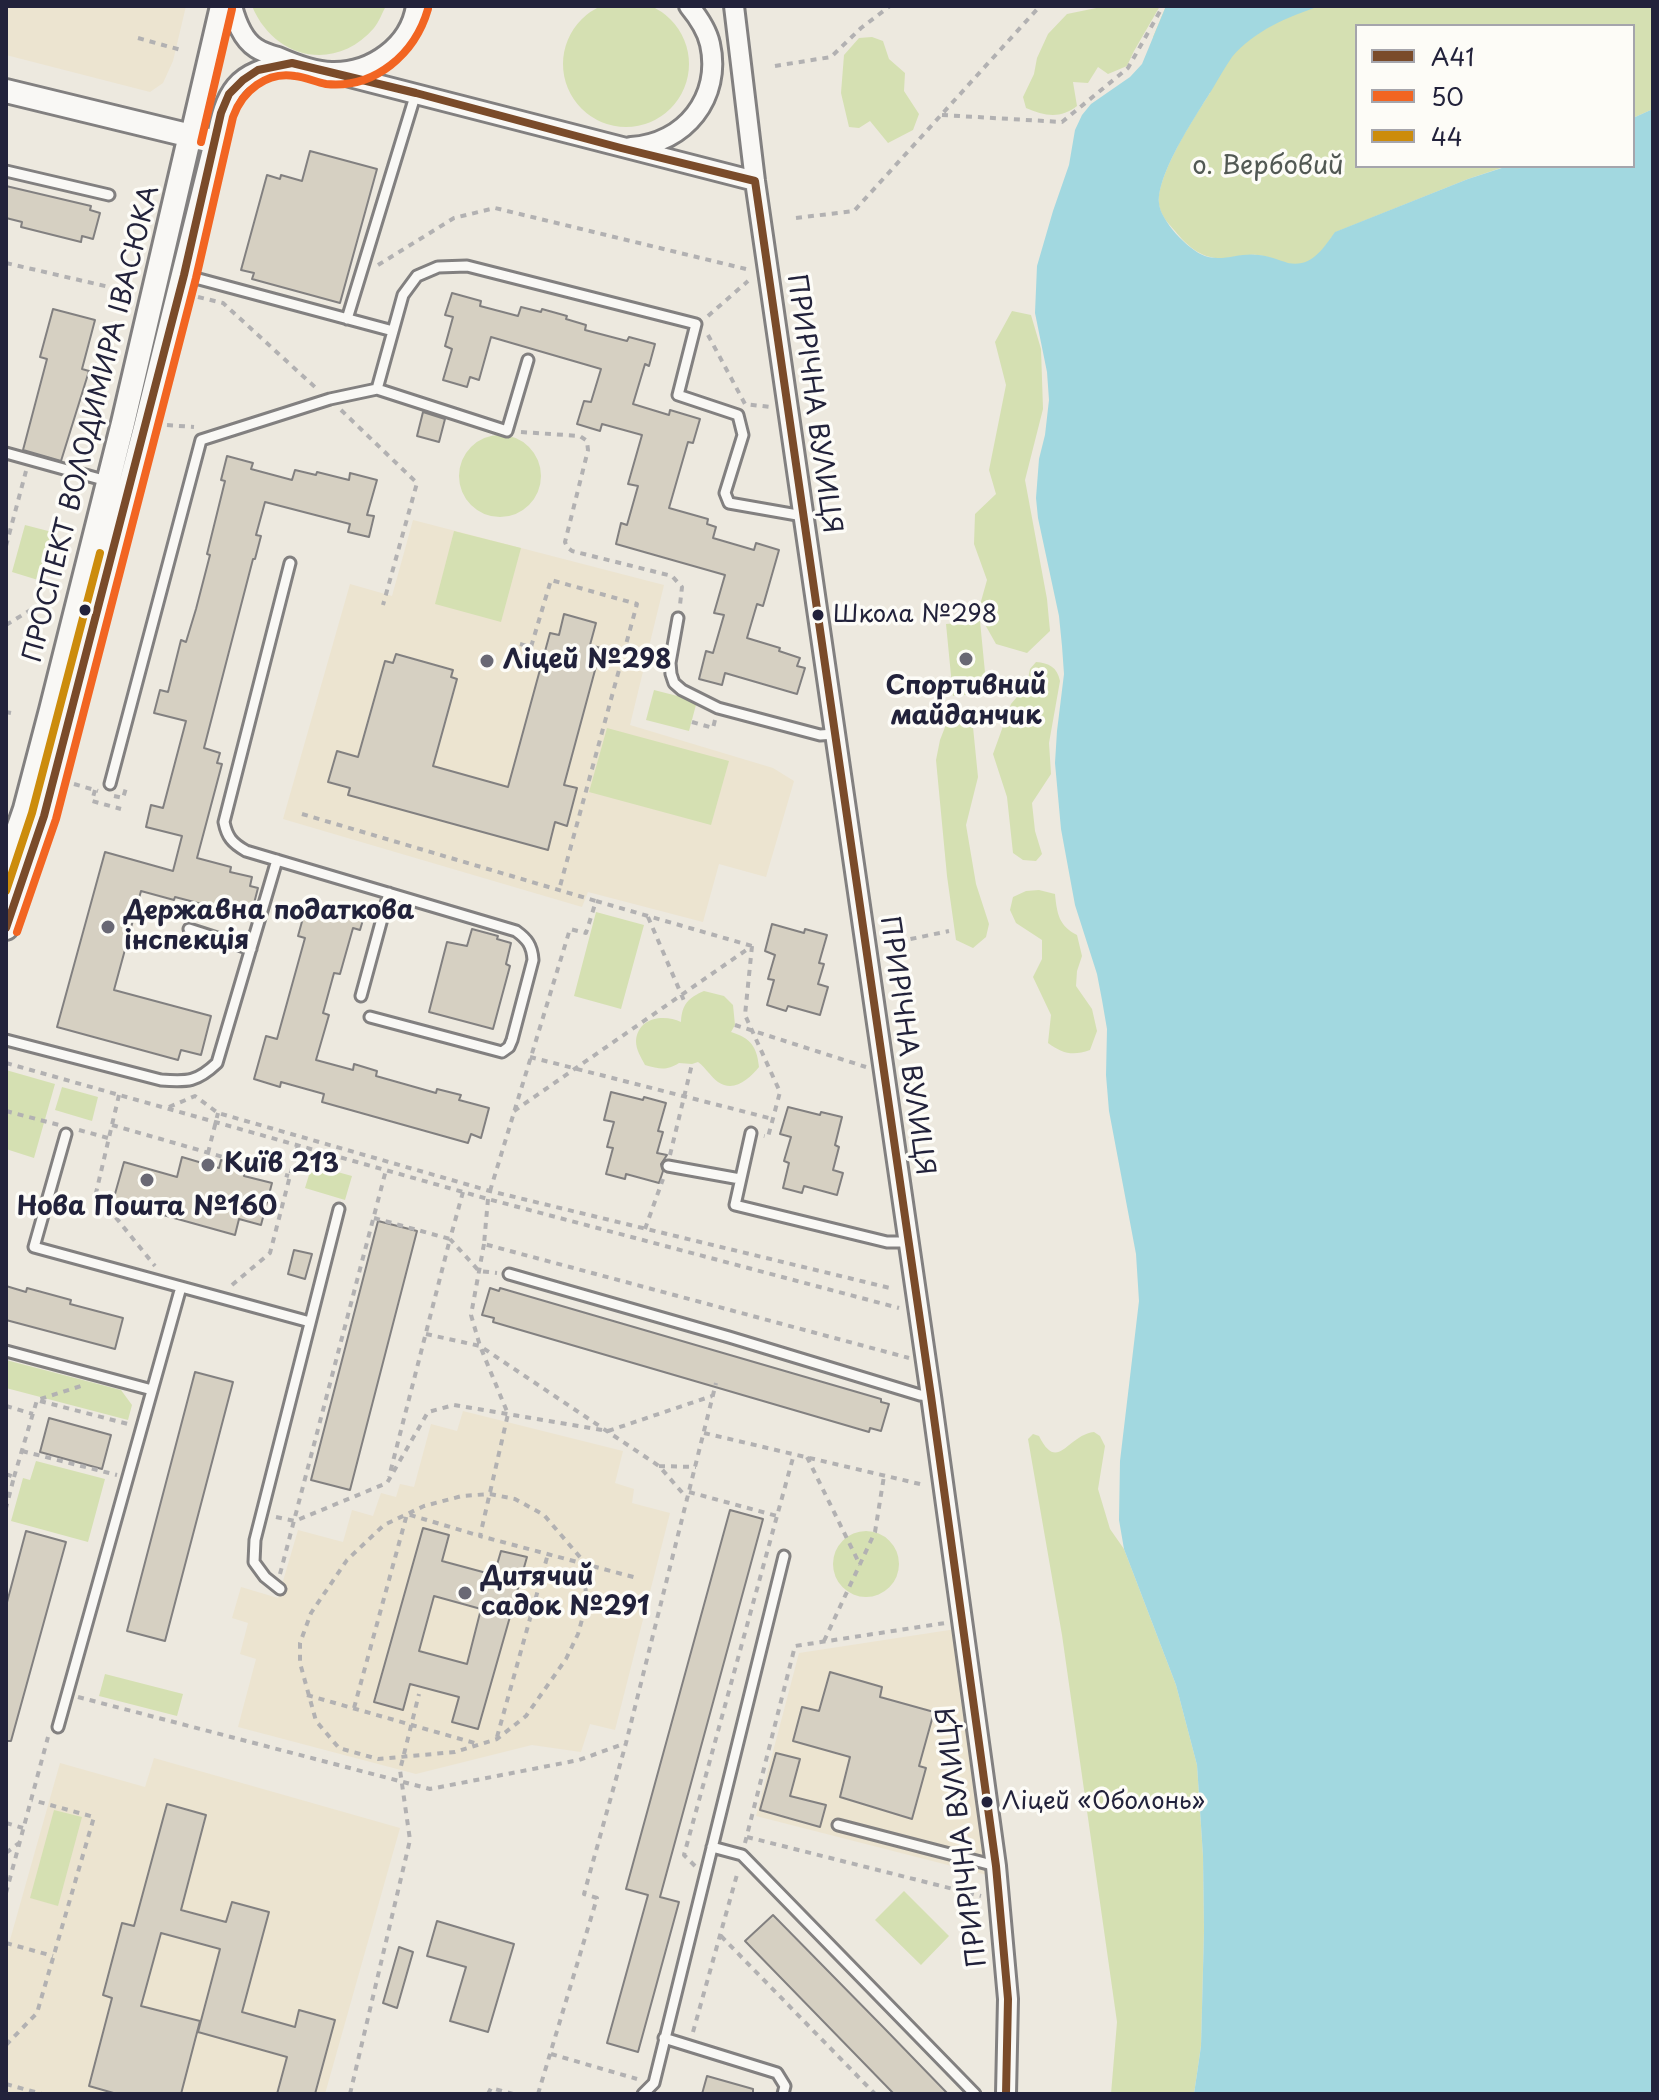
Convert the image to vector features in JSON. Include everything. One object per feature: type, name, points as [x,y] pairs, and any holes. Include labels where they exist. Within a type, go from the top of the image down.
[{"type":"street","points":[[190,135],[220,6]]},
{"type":"street","points":[[232,6],[235,20],[244,36],[256,48],[292,63],[755,181]]},
{"type":"street","points":[[330,72],[359,69],[384,57],[404,37],[416,6]]},
{"type":"street","points":[[621,148],[648,146],[673,136],[693,118],[707,95],[713,69],[710,42],[689,6]]},
{"type":"street","name":"ПРИРІЧНА ВУЛИЦЯ","points":[[734,6],[755,181],[996,1866],[1008,1999],[1006,2094]]},
{"type":"street","points":[[6,91],[216,142],[221,113],[229,94],[258,70],[292,63]]},
{"type":"street","name":"ПРОСПЕКТ ВОЛОДИМИРА ІВАСЮКА","points":[[6,864],[25,809],[123,423],[190,135]]},
{"type":"street","name":"ПРОСПЕКТ ВОЛОДИМИРА ІВАСЮКА","points":[[6,928],[44,816],[216,142]]},
{"type":"lane","points":[[347,319],[416,93]]},
{"type":"lane","points":[[6,171],[109,195]]},
{"type":"lane","points":[[377,389],[403,295],[417,276],[438,267],[467,266],[696,324],[678,395],[738,415],[743,435],[725,493],[729,503],[803,516]]},
{"type":"lane","points":[[184,275],[393,331]]},
{"type":"lane","points":[[110,784],[201,440],[330,399],[377,389],[507,431],[528,360]]},
{"type":"lane","points":[[6,453],[107,481]]},
{"type":"lane","points":[[290,563],[224,822],[227,835],[246,851],[516,931],[526,938],[532,948],[533,960],[512,1040],[502,1052],[370,1017]]},
{"type":"lane","points":[[678,618],[670,663],[674,683],[682,690],[718,708],[820,735],[835,734]]},
{"type":"lane","points":[[6,1040],[161,1080],[187,1082],[204,1076],[217,1063],[277,860]]},
{"type":"lane","points":[[361,996],[389,893]]},
{"type":"lane","points":[[189,929],[251,949]]},
{"type":"lane","points":[[751,1133],[735,1205],[887,1242],[908,1242]]},
{"type":"lane","points":[[66,1134],[34,1247],[310,1322]]},
{"type":"lane","points":[[668,1166],[740,1179]]},
{"type":"lane","points":[[279,1588],[265,1577],[254,1562],[255,1540],[339,1209]]},
{"type":"lane","points":[[509,1274],[931,1396]]},
{"type":"lane","points":[[58,1727],[181,1287]]},
{"type":"lane","points":[[6,1351],[152,1390]]},
{"type":"lane","points":[[643,2094],[654,2083],[784,1556]]},
{"type":"lane","points":[[838,1825],[996,1866]]},
{"type":"lane","points":[[712,1847],[742,1855],[975,2094]]},
{"type":"lane","points":[[664,2038],[777,2073],[785,2086],[783,2094]]},
{"type":"path","points":[[775,66],[831,57],[890,6]]},
{"type":"path","points":[[796,218],[854,211],[1040,6]]},
{"type":"path","points":[[942,115],[1062,122],[1128,68],[1163,6]]},
{"type":"path","points":[[138,38],[181,50]]},
{"type":"path","points":[[360,276],[454,218],[495,208],[746,269]]},
{"type":"path","points":[[6,263],[122,290]]},
{"type":"path","points":[[748,281],[709,314],[704,328],[745,404],[773,407]]},
{"type":"path","points":[[197,296],[223,303],[330,399],[417,483],[383,605]]},
{"type":"path","points":[[165,424],[207,428]]},
{"type":"path","points":[[507,431],[584,438],[588,450],[566,545],[572,551],[672,576],[682,587],[678,618]]},
{"type":"path","points":[[6,546],[26,471]]},
{"type":"path","points":[[520,644],[531,647],[551,580],[637,604],[559,890]]},
{"type":"path","points":[[6,625],[42,603],[49,605]]},
{"type":"path","points":[[95,790],[92,801],[121,809]]},
{"type":"path","points":[[302,814],[752,946]]},
{"type":"path","points":[[490,1191],[570,929],[586,933],[596,901]]},
{"type":"path","points":[[648,916],[685,1003]]},
{"type":"path","points":[[887,944],[949,931]]},
{"type":"path","points":[[513,1111],[752,946]]},
{"type":"path","points":[[751,1133],[768,1137],[780,1092],[745,1015],[752,946]]},
{"type":"path","points":[[735,1025],[866,1067]]},
{"type":"path","points":[[530,1057],[773,1119]]},
{"type":"path","points":[[6,1063],[488,1199],[900,1308]]},
{"type":"path","points":[[645,1229],[668,1166],[692,1064]]},
{"type":"path","points":[[119,1095],[96,1193],[170,1284]]},
{"type":"path","points":[[166,1108],[195,1096],[218,1113],[490,1191],[894,1289]]},
{"type":"path","points":[[208,1153],[218,1113]]},
{"type":"path","points":[[112,1125],[289,1176]]},
{"type":"path","points":[[218,1297],[270,1253],[298,1145]]},
{"type":"path","points":[[279,1588],[386,1170]]},
{"type":"path","points":[[387,1483],[463,1192]]},
{"type":"path","points":[[480,1536],[508,1414],[480,1346],[471,1315],[484,1244],[488,1199]]},
{"type":"path","points":[[374,1218],[450,1239],[479,1271],[509,1274]]},
{"type":"path","points":[[484,1244],[910,1358]]},
{"type":"path","points":[[426,1334],[480,1346],[659,1466],[687,1499]]},
{"type":"path","points":[[37,1400],[94,1381]]},
{"type":"path","points":[[538,2094],[597,1898],[584,1894],[626,1743],[716,1383]]},
{"type":"path","points":[[262,1514],[295,1521],[387,1483],[428,1412],[454,1405],[608,1431],[712,1396]]},
{"type":"path","points":[[6,1508],[37,1400]]},
{"type":"path","points":[[37,1400],[132,1425]]},
{"type":"path","points":[[6,1406],[33,1414]]},
{"type":"path","points":[[704,1433],[932,1487]]},
{"type":"path","points":[[22,1451],[118,1476]]},
{"type":"path","points":[[704,1877],[684,1855],[794,1454]]},
{"type":"path","points":[[807,1457],[860,1565]]},
{"type":"path","points":[[659,1466],[696,1467]]},
{"type":"path","points":[[6,1474],[14,1477]]},
{"type":"path","points":[[823,1642],[875,1532],[884,1476]]},
{"type":"path","points":[[689,1492],[777,1516]]},
{"type":"path","points":[[490,1494],[515,1499],[544,1515],[585,1563],[586,1605],[578,1634],[553,1680],[526,1716],[497,1739],[455,1752],[378,1759],[339,1748],[316,1721],[300,1663],[300,1643],[311,1613],[347,1560],[384,1525],[407,1514],[462,1496],[490,1494]]},
{"type":"path","points":[[407,1514],[637,1578]]},
{"type":"path","points":[[354,1708],[407,1514]]},
{"type":"path","points":[[497,1739],[548,1554]]},
{"type":"path","points":[[949,1623],[795,1646],[747,1837],[985,1897]]},
{"type":"path","points":[[350,2094],[410,1840],[400,1780],[419,1694]]},
{"type":"path","points":[[67,1695],[430,1789],[579,1760],[626,1743]]},
{"type":"path","points":[[307,1695],[480,1744]]},
{"type":"path","points":[[6,2045],[37,2013],[94,1817],[31,1800]]},
{"type":"path","points":[[6,1823],[24,1828]]},
{"type":"path","points":[[6,1853],[19,1843]]},
{"type":"path","points":[[721,1936],[875,2094]]},
{"type":"path","points":[[6,1943],[53,1956]]},
{"type":"path","points":[[6,2084],[42,2094]]},
{"type":"path","points":[[488,2094],[491,2088],[513,2094]]},
{"type":"shaded area","points":[[6,6],[186,6],[173,61],[163,83],[150,92],[6,55]]},
{"type":"shaded area","name":"Ліцей №298","points":[[413,520],[664,585],[630,725],[773,768],[794,781],[766,877],[719,864],[703,922],[588,892],[582,907],[283,819],[350,584],[392,596]]},
{"type":"shaded area","name":"Дитячий садок №291","points":[[463,1411],[623,1451],[615,1483],[634,1489],[632,1503],[670,1513],[615,1730],[590,1724],[581,1752],[532,1745],[416,1774],[238,1727],[256,1659],[240,1654],[248,1623],[232,1618],[241,1587],[278,1598],[298,1530],[343,1542],[352,1510],[373,1516],[381,1493],[396,1497],[400,1484],[414,1487],[431,1424],[457,1431]]},
{"type":"shaded area","points":[[956,1629],[991,1876],[756,1816],[799,1653]]},
{"type":"shaded area","points":[[154,1758],[400,1828],[325,2094],[6,2094],[6,1954],[60,1763],[145,1787]]},
{"type":"green space","points":[[626,1],[650,6],[670,20],[684,40],[689,64],[684,88],[670,108],[650,122],[626,127],[602,122],[582,108],[568,88],[563,64],[568,40],[582,20],[602,6]]},
{"type":"green space","points":[[252,6],[386,6],[374,28],[358,42],[342,51],[324,55],[307,54],[275,38]]},
{"type":"green space","points":[[1106,6],[1160,6],[1127,66],[1108,74],[1098,67],[1088,83],[1073,82],[1077,106],[1065,113],[1052,115],[1026,108],[1023,97],[1048,34],[1067,14]]},
{"type":"green space","name":"о. Вербовий","points":[[1166,6],[1653,6],[1653,109],[1635,117],[1635,24],[1355,24],[1355,168],[1501,168],[1336,232],[1319,254],[1306,263],[1294,264],[1257,255],[1211,257],[1197,252],[1185,242],[1165,219],[1159,205],[1159,193],[1169,164],[1210,93],[1153,37]]},
{"type":"green space","points":[[872,37],[883,41],[889,59],[905,73],[904,91],[919,114],[913,130],[888,143],[870,121],[859,128],[849,127],[841,93],[844,55],[859,38]]},
{"type":"green space","points":[[1012,311],[1031,315],[1041,349],[1043,409],[1025,480],[1050,631],[1027,653],[996,644],[978,612],[987,580],[974,544],[975,514],[996,494],[989,470],[1006,385],[995,342]]},
{"type":"green space","points":[[492,435],[508,435],[523,442],[534,453],[541,476],[538,492],[529,505],[508,517],[492,517],[477,510],[466,499],[459,484],[459,468],[466,453],[477,442]]},
{"type":"green space","points":[[25,525],[52,532],[38,580],[12,572]]},
{"type":"green space","points":[[454,531],[521,548],[501,622],[435,604]]},
{"type":"green space","name":"Спортивний майданчик","points":[[980,621],[987,693],[953,696],[946,624]]},
{"type":"green space","points":[[1036,662],[1052,667],[1060,681],[1049,743],[1051,774],[1032,803],[1035,831],[1042,854],[1036,861],[1023,860],[1013,853],[1007,797],[993,754],[1011,704],[1027,685],[1030,669]]},
{"type":"green space","points":[[654,690],[697,701],[689,731],[646,720]]},
{"type":"green space","points":[[957,719],[973,727],[978,777],[966,825],[976,884],[989,924],[986,937],[973,948],[956,940],[936,760],[947,722]]},
{"type":"green space","points":[[607,728],[729,761],[711,825],[589,792]]},
{"type":"green space","points":[[1026,891],[1055,894],[1060,919],[1066,928],[1077,935],[1082,956],[1076,986],[1092,1009],[1097,1031],[1090,1050],[1084,1052],[1068,1053],[1048,1043],[1051,1015],[1033,977],[1042,959],[1042,940],[1016,923],[1010,910],[1013,897]]},
{"type":"green space","points":[[596,912],[644,925],[621,1009],[574,996]]},
{"type":"green space","points":[[704,991],[724,996],[733,1005],[735,1025],[731,1032],[748,1040],[757,1054],[759,1067],[746,1080],[735,1085],[718,1082],[698,1062],[663,1068],[645,1065],[638,1050],[636,1041],[641,1027],[660,1018],[681,1022],[687,1002]]},
{"type":"green space","points":[[6,1070],[55,1084],[34,1158],[6,1149]]},
{"type":"green space","points":[[62,1087],[98,1097],[92,1121],[55,1110]]},
{"type":"green space","points":[[312,1165],[352,1176],[345,1200],[305,1188]]},
{"type":"green space","points":[[6,1360],[121,1390],[132,1405],[128,1420],[6,1388]]},
{"type":"green space","points":[[1094,1432],[1105,1446],[1098,1489],[1110,1529],[1124,1549],[1176,1685],[1197,1765],[1204,1931],[1201,2046],[1194,2094],[1111,2094],[1117,2022],[1062,1635],[1028,1439],[1033,1434],[1039,1436],[1046,1447],[1058,1452]]},
{"type":"green space","points":[[36,1461],[105,1479],[88,1542],[11,1521],[23,1478],[30,1480]]},
{"type":"green space","points":[[866,1531],[879,1533],[889,1541],[897,1551],[897,1577],[889,1587],[879,1595],[866,1597],[853,1595],[843,1587],[835,1577],[833,1564],[835,1551],[843,1541],[853,1533]]},
{"type":"green space","points":[[105,1674],[183,1694],[177,1716],[99,1696]]},
{"type":"green space","points":[[54,1810],[82,1817],[58,1906],[30,1898]]},
{"type":"green space","points":[[904,1891],[949,1936],[921,1965],[875,1920]]},
{"type":"water","points":[[1166,6],[1320,6],[1273,26],[1251,39],[1232,57],[1188,128],[1164,176],[1159,203],[1164,218],[1183,241],[1198,253],[1212,258],[1252,254],[1288,263],[1303,263],[1316,256],[1335,232],[1502,168],[1635,168],[1635,117],[1653,109],[1653,2094],[1194,2094],[1201,2046],[1204,1931],[1197,1765],[1176,1685],[1124,1549],[1119,1520],[1120,1461],[1139,1301],[1136,1254],[1109,1111],[1107,1029],[1102,1000],[1075,905],[1061,829],[1055,763],[1064,674],[1062,646],[1036,498],[1049,400],[1047,372],[1035,313],[1037,266],[1069,165],[1075,130],[1082,115],[1091,104],[1130,77],[1142,64]]},
{"type":"building","points":[[310,151],[377,169],[340,303],[252,279],[254,273],[241,270],[267,175],[302,181]]},
{"type":"building","points":[[6,186],[91,206],[90,210],[100,213],[93,239],[82,236],[81,242],[21,227],[22,222],[6,218]]},
{"type":"building","points":[[452,293],[481,301],[480,306],[518,316],[521,307],[541,312],[542,309],[586,325],[585,330],[627,341],[629,337],[655,344],[649,366],[645,364],[633,404],[669,415],[670,410],[700,419],[693,443],[688,442],[669,508],[708,519],[707,524],[716,527],[713,538],[754,550],[756,543],[779,550],[763,606],[757,604],[747,638],[800,658],[797,666],[805,668],[797,694],[725,673],[722,685],[699,679],[706,651],[713,653],[724,615],[714,613],[725,575],[616,544],[621,523],[627,525],[638,486],[628,484],[642,435],[602,424],[600,431],[577,424],[584,401],[591,402],[601,369],[491,337],[479,380],[470,377],[467,387],[443,380],[452,349],[445,346],[453,317],[445,315]]},
{"type":"building","points":[[53,309],[95,320],[82,369],[89,371],[61,461],[23,450],[47,359],[40,357]]},
{"type":"building","points":[[423,412],[445,419],[439,442],[417,436]]},
{"type":"building","points":[[227,456],[253,463],[251,469],[292,480],[295,470],[349,480],[350,473],[377,480],[367,515],[374,516],[369,537],[348,532],[350,524],[265,502],[256,535],[261,536],[204,748],[220,753],[217,763],[222,764],[197,858],[231,867],[230,872],[252,877],[250,886],[258,888],[252,911],[238,907],[236,913],[141,891],[114,990],[211,1016],[201,1055],[181,1050],[178,1060],[57,1027],[105,852],[173,871],[182,836],[146,827],[151,805],[163,808],[186,721],[154,713],[160,690],[168,692],[181,640],[186,642],[196,609],[225,481],[221,480]]},
{"type":"building","points":[[564,614],[596,623],[590,645],[601,648],[564,785],[577,788],[567,826],[555,822],[548,850],[348,795],[350,788],[328,782],[337,751],[358,757],[385,661],[393,663],[396,654],[453,670],[451,677],[457,679],[433,766],[508,787],[550,633],[559,635]]},
{"type":"building","points":[[335,904],[365,913],[360,930],[353,928],[340,974],[334,973],[323,1013],[329,1015],[316,1060],[353,1070],[354,1064],[377,1071],[376,1076],[436,1093],[437,1089],[461,1095],[459,1100],[489,1108],[481,1138],[471,1134],[468,1143],[322,1102],[324,1094],[281,1082],[280,1087],[254,1079],[266,1036],[277,1039],[305,938],[298,936],[306,907],[332,915]]},
{"type":"building","points":[[772,924],[804,933],[805,929],[827,935],[819,963],[824,964],[818,984],[828,987],[820,1015],[788,1006],[786,1011],[767,1005],[774,980],[768,979],[775,955],[765,951]]},
{"type":"building","points":[[472,929],[511,943],[506,964],[510,966],[493,1029],[429,1012],[447,942],[467,946]]},
{"type":"building","points":[[611,1092],[666,1103],[658,1131],[663,1132],[657,1153],[667,1155],[661,1164],[663,1171],[659,1183],[626,1174],[625,1179],[606,1174],[613,1148],[607,1147],[614,1122],[604,1120]]},
{"type":"building","points":[[788,1107],[842,1117],[833,1170],[843,1173],[837,1195],[804,1186],[802,1193],[783,1188],[789,1163],[784,1161],[791,1137],[780,1134]]},
{"type":"building","points":[[182,1157],[219,1168],[221,1160],[247,1167],[244,1176],[272,1183],[261,1225],[239,1219],[235,1235],[113,1201],[124,1162],[177,1177]]},
{"type":"building","points":[[378,1221],[417,1231],[350,1490],[311,1480]]},
{"type":"building","points":[[294,1250],[312,1254],[305,1279],[288,1274]]},
{"type":"building","points":[[6,1286],[26,1292],[27,1288],[71,1300],[70,1304],[123,1318],[115,1349],[6,1320]]},
{"type":"building","points":[[490,1288],[499,1291],[500,1288],[881,1399],[881,1402],[889,1404],[881,1431],[870,1428],[869,1432],[493,1322],[494,1318],[482,1315]]},
{"type":"building","points":[[195,1372],[233,1382],[165,1641],[127,1631]]},
{"type":"building","points":[[49,1418],[111,1435],[102,1469],[40,1452]]},
{"type":"building","points":[[730,1510],[763,1519],[660,1897],[679,1902],[638,2052],[607,2043],[648,1895],[626,1889]]},
{"type":"building","points":[[423,1528],[449,1535],[442,1561],[494,1575],[501,1551],[527,1557],[478,1729],[452,1722],[459,1697],[410,1684],[403,1710],[374,1702]],"holes":[[[434,1596],[481,1609],[467,1664],[419,1651]]]},
{"type":"building","points":[[26,1531],[66,1542],[11,1741],[6,1741],[6,1606]]},
{"type":"building","points":[[830,1672],[882,1687],[880,1697],[934,1712],[919,1766],[926,1768],[912,1819],[840,1797],[850,1757],[793,1741],[802,1707],[819,1711]]},
{"type":"building","points":[[776,1753],[800,1759],[790,1796],[826,1805],[820,1827],[760,1810]]},
{"type":"building","points":[[167,1804],[206,1815],[181,1910],[226,1922],[232,1902],[269,1912],[242,2012],[295,2027],[299,2010],[335,2020],[315,2094],[277,2094],[287,2057],[198,2032],[220,1949],[161,1933],[141,2006],[200,2021],[181,2094],[117,2094],[89,2086],[112,1998],[103,1995],[122,1923],[134,1926]]},
{"type":"building","points":[[773,1915],[948,2094],[894,2094],[745,1941]]},
{"type":"building","points":[[437,1921],[514,1944],[488,2032],[450,2021],[466,1967],[427,1956]]},
{"type":"building","points":[[399,1947],[413,1952],[397,2008],[383,2003]]},
{"type":"building","points":[[707,2076],[753,2089],[753,2094],[702,2094]]},
{"type":"transit line","name":"50","points":[[201,142],[232,9]]},
{"type":"transit line","name":"50","points":[[17,932],[56,819],[237,108],[249,91],[275,77],[295,76],[326,84],[344,84],[376,74],[403,54],[422,25],[428,9]]},
{"type":"transit line","name":"A41","points":[[6,928],[44,816],[184,275],[221,113],[229,94],[243,80],[258,70],[292,63],[755,181],[996,1866],[1008,1999],[1006,2094]]},
{"type":"transit line","name":"44","points":[[6,891],[32,813],[100,553]]},
{"type":"place","name":"Школа №298","points":[[818,615]]},
{"type":"place","name":"Спортивний майданчик","points":[[966,659]]},
{"type":"place","name":"Ліцей №298","points":[[487,661]]},
{"type":"place","name":"Державна податкова інспекція","points":[[108,927]]},
{"type":"place","name":"Київ 213","points":[[208,1165]]},
{"type":"place","name":"Нова Пошта №160","points":[[147,1180]]},
{"type":"place","name":"Дитячий садок №291","points":[[465,1593]]},
{"type":"place","name":"Ліцей «Оболонь»","points":[[987,1802]]}]
